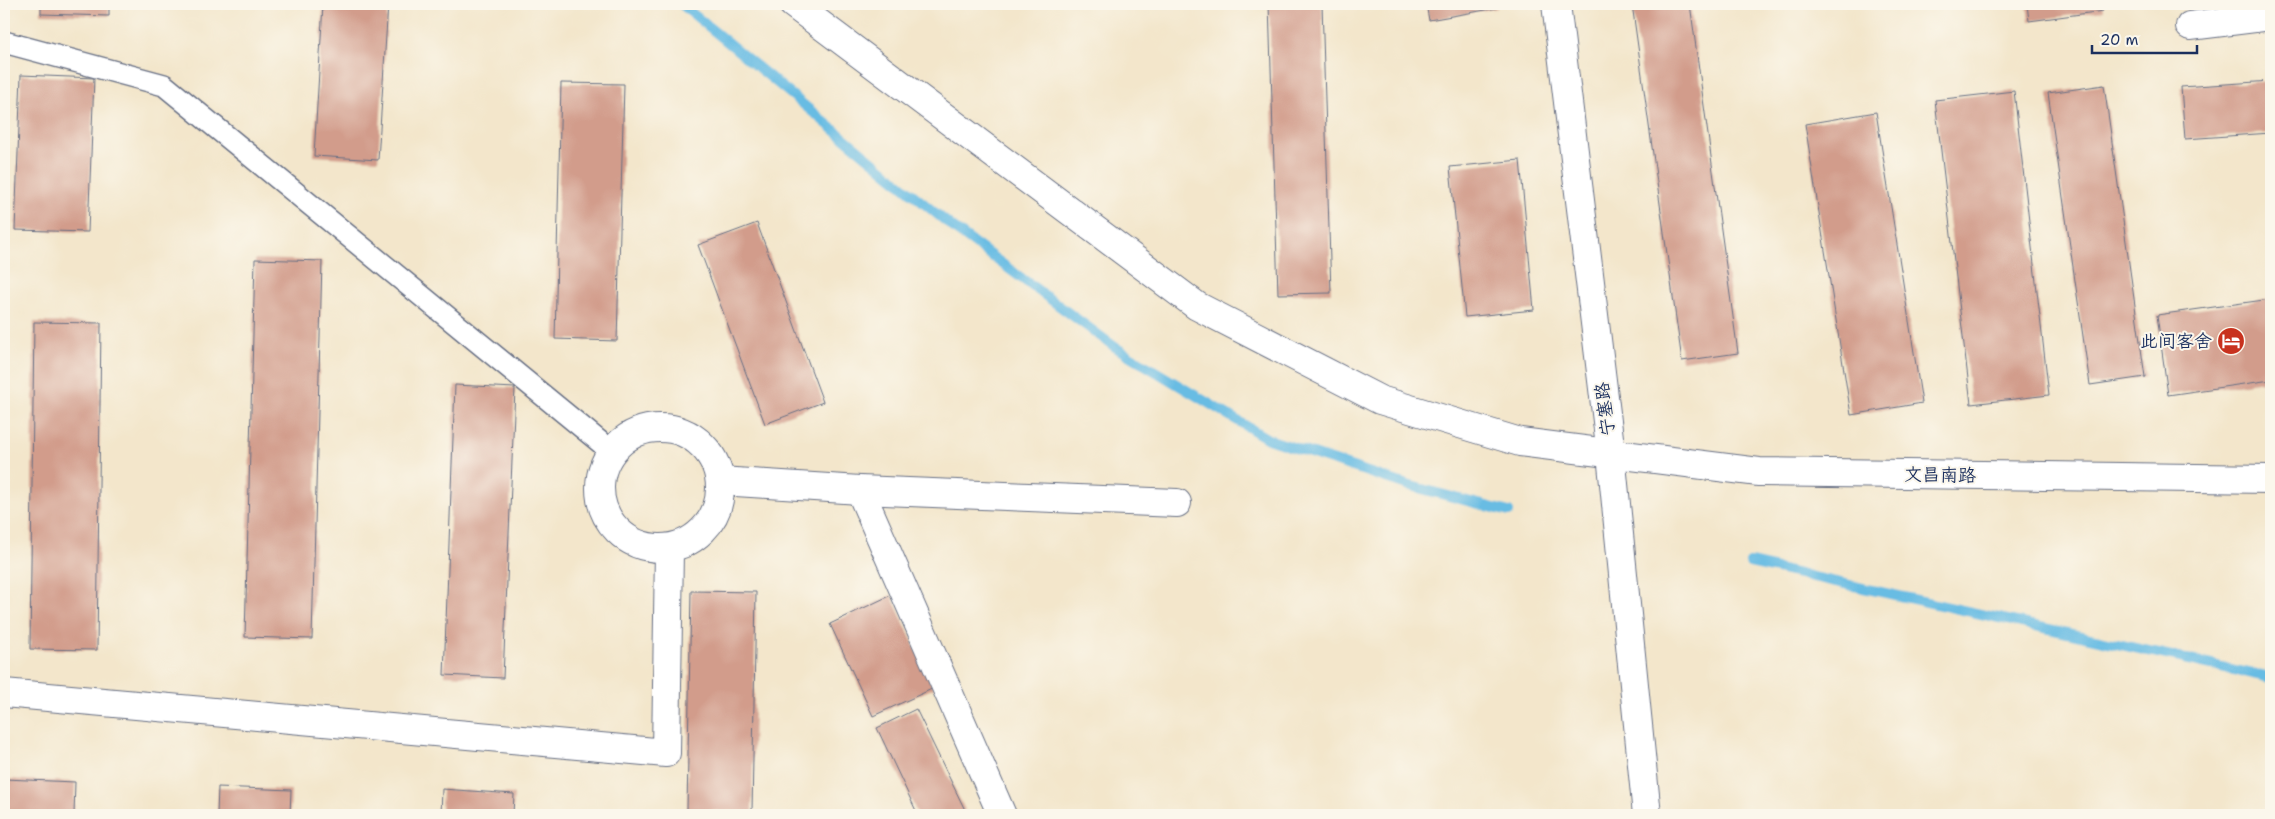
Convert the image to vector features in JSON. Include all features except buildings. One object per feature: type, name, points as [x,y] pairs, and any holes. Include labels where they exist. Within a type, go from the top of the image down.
[{"type":"street","name":"文昌南路","points":[[794,4],[1197,306],[1380,400],[1520,442],[1759,472],[2271,479]]},
{"type":"street","name":"宁塞路","points":[[1556,4],[1610,454],[1647,815]]},
{"type":"street","points":[[2190,26],[2271,16]]},
{"type":"street","points":[[653,428],[676,430],[697,440],[712,458],[720,481],[719,504],[708,525],[691,541],[669,549],[645,548],[624,538],[608,521],[600,498],[600,473],[611,451],[630,435],[653,428]]},
{"type":"street","points":[[720,481],[860,490],[1177,503]]},
{"type":"street","points":[[860,490],[1002,815]]},
{"type":"street","points":[[4,693],[666,753],[669,549]]},
{"type":"lane","points":[[4,42],[164,85],[611,451]]},
{"type":"waterway","points":[[681,4],[955,229],[1115,347],[1268,439],[1407,485],[1509,512]]},
{"type":"waterway","points":[[1750,563],[2271,678]]},
{"type":"place","name":"此间客舍","points":[[2231,341]]}]
